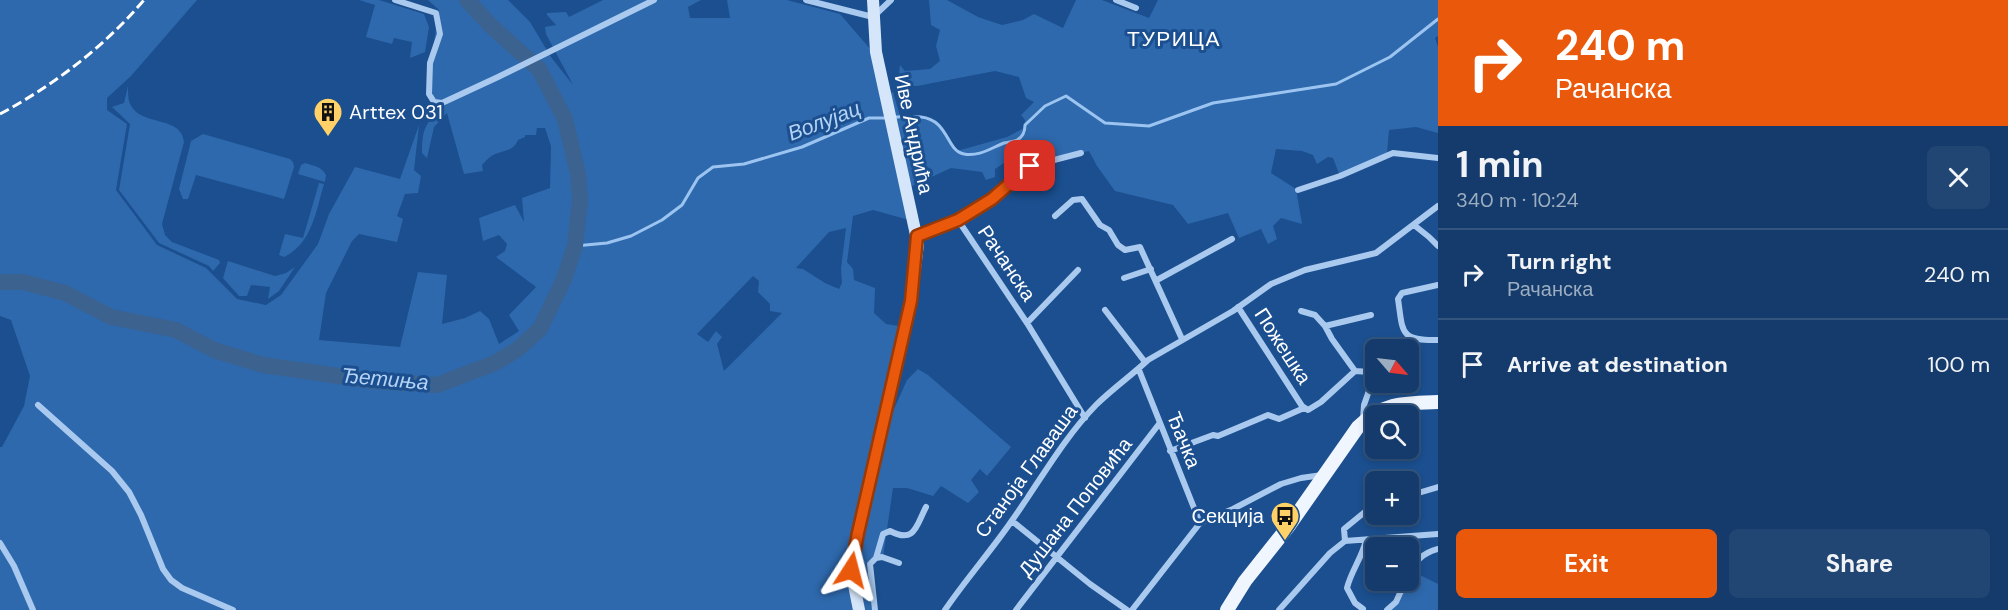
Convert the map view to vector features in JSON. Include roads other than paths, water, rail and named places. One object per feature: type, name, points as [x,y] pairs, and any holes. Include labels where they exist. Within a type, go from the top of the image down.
[{"type":"main road","points":[[1227,610],[1245,581],[1288,527],[1363,422],[1377,411],[1390,406],[1409,402],[1438,402]]},
{"type":"street","points":[[395,0],[436,13],[440,34],[430,63],[429,94],[434,102],[442,103],[654,0]]},
{"type":"street","points":[[806,0],[873,17],[891,0]]},
{"type":"street","name":"Иве Андрића","points":[[859,610],[851,570],[911,301],[917,236],[876,52],[873,0]]},
{"type":"street","points":[[1116,0],[1136,8]]},
{"type":"street","name":"Рачанска","points":[[917,236],[958,220],[992,199],[1030,166],[1081,153]]},
{"type":"street","points":[[1298,190],[1340,176],[1394,153],[1438,158]]},
{"type":"street","points":[[1055,216],[1073,200],[1082,200],[1100,225],[1109,230],[1118,245],[1125,250],[1140,247],[1182,339]]},
{"type":"street","name":"Станоја Главаша","points":[[945,610],[962,584],[1012,521],[1065,442],[1097,404],[1145,362],[1238,307],[1271,284],[1305,270],[1376,253],[1438,206]]},
{"type":"street","name":"Рачанска","points":[[958,220],[1027,324],[1085,418]]},
{"type":"street","points":[[1414,225],[1438,246]]},
{"type":"street","points":[[1157,280],[1232,239]]},
{"type":"street","points":[[1124,278],[1151,269]]},
{"type":"street","name":"Рачанска","points":[[1027,324],[1078,270]]},
{"type":"street","points":[[1438,285],[1402,293],[1398,299],[1403,331],[1406,335],[1438,340]]},
{"type":"street","name":"Пожешка","points":[[1238,307],[1304,408],[1308,410],[1321,402],[1355,371],[1370,372],[1372,382],[1363,422]]},
{"type":"street","points":[[1105,310],[1145,362]]},
{"type":"street","name":"Пожешка","points":[[1301,311],[1314,315],[1325,326],[1355,371]]},
{"type":"street","points":[[1325,326],[1371,315]]},
{"type":"street","name":"Ђачка","points":[[1138,370],[1200,523]]},
{"type":"street","points":[[38,405],[112,471],[129,492],[163,569],[171,580],[182,588],[233,610]]},
{"type":"street","points":[[1170,451],[1213,435],[1218,436],[1268,415],[1279,419],[1304,408]]},
{"type":"street","name":"Душана Поповића","points":[[1016,610],[1159,424]]},
{"type":"street","points":[[1132,610],[1200,523],[1281,484],[1301,477],[1324,475]]},
{"type":"street","points":[[1419,493],[1438,487]]},
{"type":"street","points":[[875,610],[870,564],[876,558],[883,534],[890,531],[900,536],[911,535],[926,507]]},
{"type":"street","points":[[1345,541],[1344,528],[1365,512]]},
{"type":"street","points":[[1012,521],[1090,584],[1127,610]]},
{"type":"street","points":[[1402,537],[1438,534]]},
{"type":"street","points":[[1279,610],[1330,553],[1345,541],[1365,540]]},
{"type":"street","points":[[0,543],[14,566],[33,610]]},
{"type":"street","points":[[1363,609],[1355,603],[1347,588],[1365,546]]},
{"type":"street","points":[[1419,559],[1429,551],[1438,549]]},
{"type":"street","points":[[876,558],[882,557],[899,563]]},
{"type":"street","points":[[1387,610],[1396,602],[1401,591]]},
{"type":"waterway","name":"Ђетиња","points":[[0,282],[23,282],[65,293],[111,317],[176,330],[214,350],[263,365],[373,381],[437,385],[495,363],[518,349],[540,329],[564,279],[575,246],[580,199],[578,174],[565,119],[539,69],[491,26],[467,0]]},
{"type":"waterway","name":"Волујац","points":[[893,117],[930,119],[942,129],[958,152],[969,155],[1017,140],[1023,134],[1025,125],[1045,106],[1066,96],[1105,123],[1149,126],[1213,103],[1336,84],[1390,57],[1438,19]]},
{"type":"waterway","name":"Волујац","points":[[575,246],[607,243],[631,236],[662,220],[682,205],[698,178],[713,167],[744,164],[802,147],[869,118],[886,118]]},
{"type":"railway","points":[[0,114],[40,91],[77,64],[112,34],[144,0]]},
{"type":"place","name":"Arttex 031","points":[[328,138]]},
{"type":"place","name":"Секција","points":[[1285,542]]},
{"type":"district","name":"ТУРИЦА","points":[[1174,39]]}]
